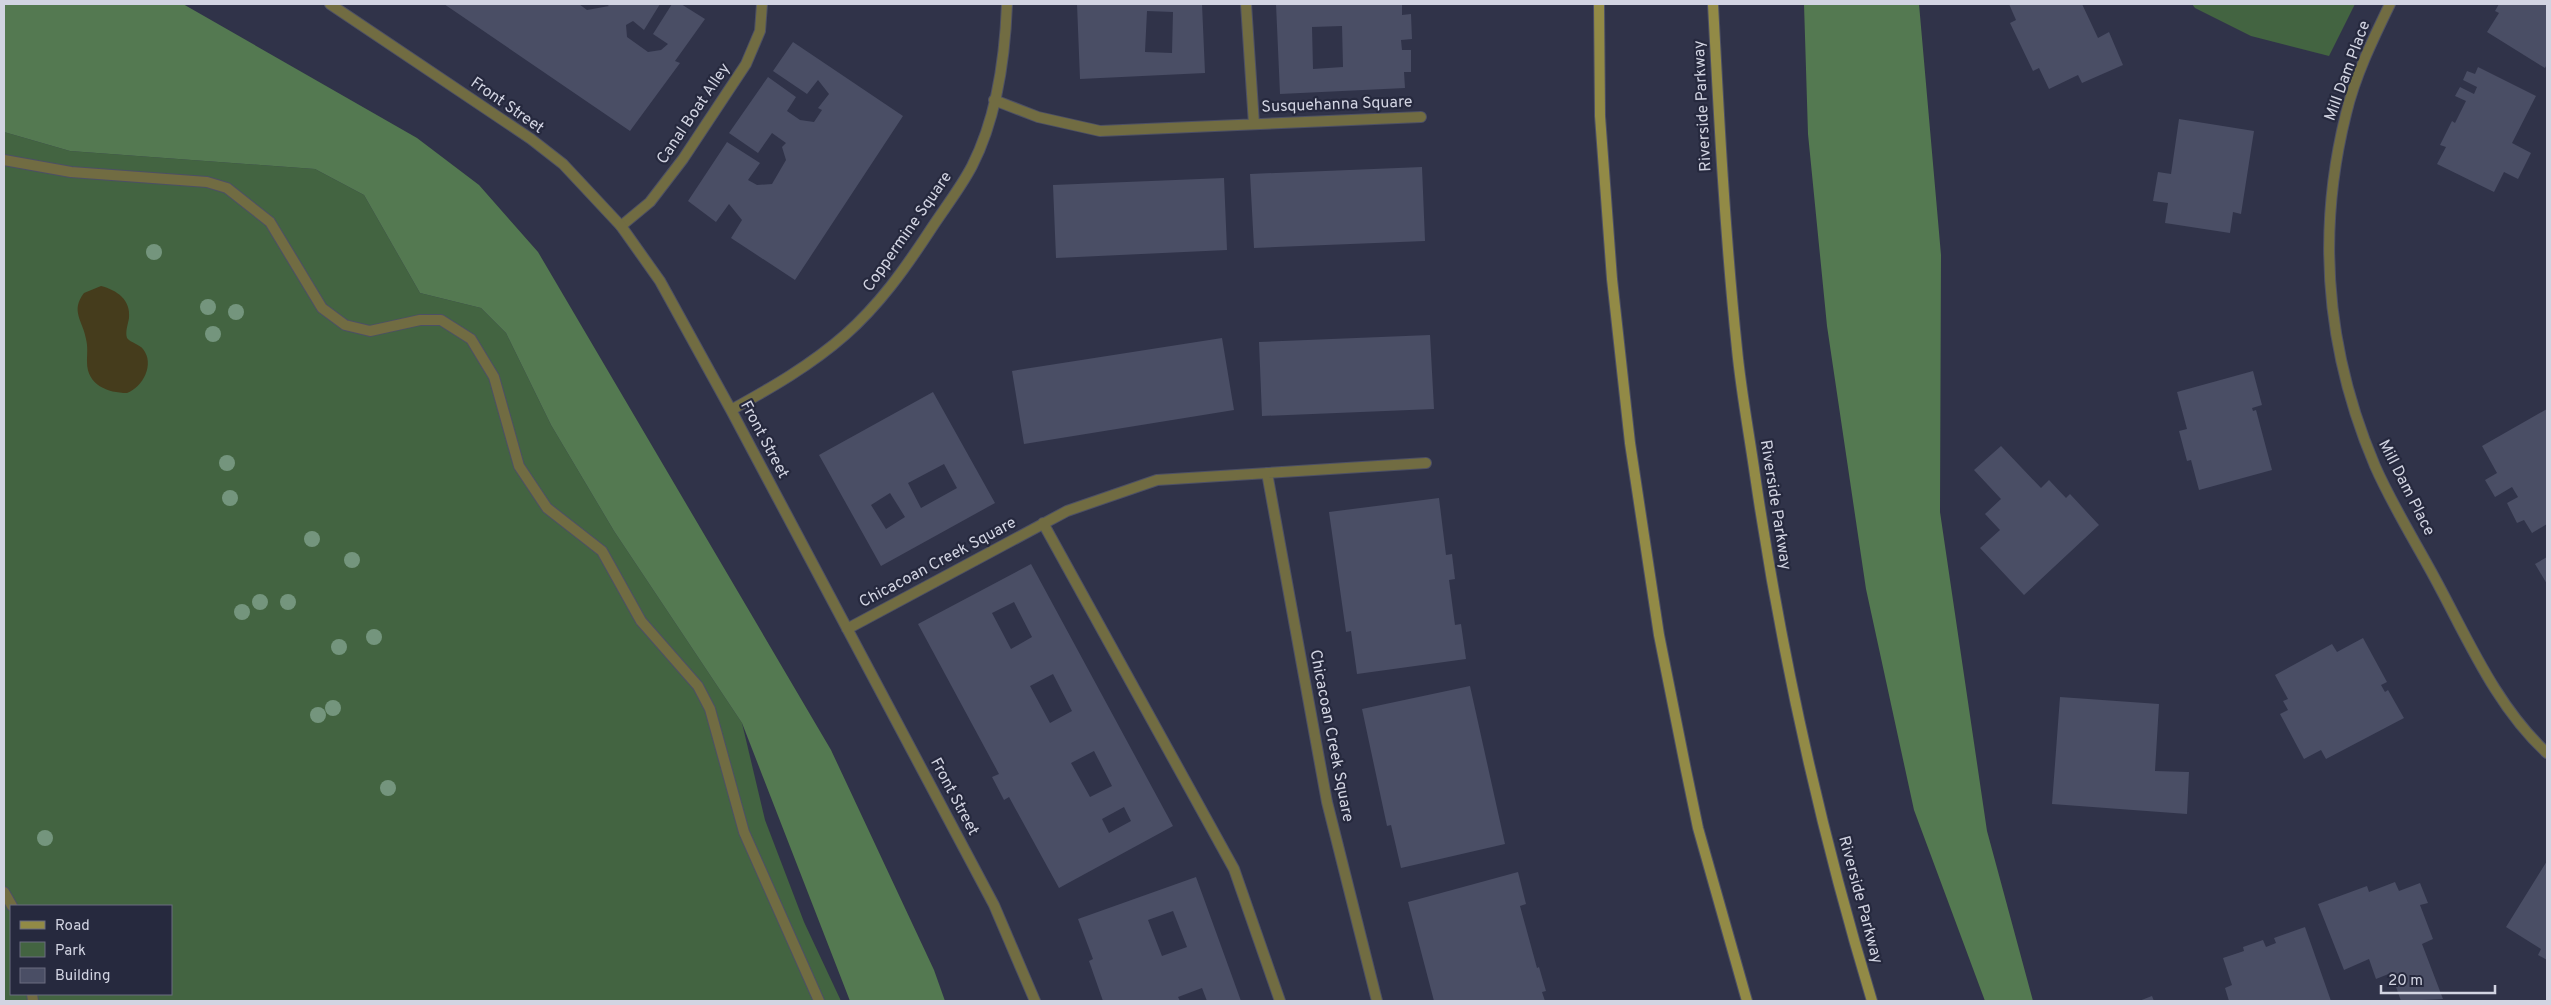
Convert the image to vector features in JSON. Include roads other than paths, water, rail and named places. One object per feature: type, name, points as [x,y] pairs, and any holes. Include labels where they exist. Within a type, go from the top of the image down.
[{"type":"main road","points":[[1599,4],[1600,116],[1612,279],[1630,443],[1659,635],[1698,828],[1748,1001]]},
{"type":"main road","name":"Riverside Parkway","points":[[1713,4],[1721,164],[1737,352],[1768,561],[1790,676],[1826,831],[1872,1001]]},
{"type":"street","name":"Front Street","points":[[330,4],[531,139],[563,164],[621,226],[660,281],[731,410],[994,905],[1035,1001]]},
{"type":"street","name":"Canal Boat Alley","points":[[621,226],[650,202],[683,159],[746,64],[760,31],[762,4]]},
{"type":"street","name":"Coppermine Square","points":[[731,410],[805,366],[844,336],[880,302],[912,258],[972,165],[994,100],[1006,48],[1007,4]]},
{"type":"street","name":"Susquehanna Square","points":[[1246,4],[1254,124]]},
{"type":"street","name":"Mill Dam Place","points":[[2390,4],[2370,44],[2346,113],[2332,184],[2328,257],[2334,329],[2350,400],[2376,468],[2498,696],[2536,743],[2547,753]]},
{"type":"street","name":"Susquehanna Square","points":[[994,100],[1038,117],[1100,131],[1421,117]]},
{"type":"street","points":[[4,160],[72,172],[207,182],[227,188],[270,222],[322,308],[345,325],[370,330],[420,320],[442,320],[471,339],[494,377],[519,466],[547,508],[602,551],[641,621],[698,686],[710,709],[744,832],[819,1001]]},
{"type":"street","name":"Chicacoan Creek Square","points":[[847,628],[1067,511],[1157,480],[1426,463]]},
{"type":"street","name":"Chicacoan Creek Square","points":[[1267,473],[1327,802],[1377,1001]]},
{"type":"street","name":"Chicacoan Creek Square","points":[[1043,523],[1234,870],[1280,1001]]},
{"type":"street","points":[[4,892],[11,905]]}]
